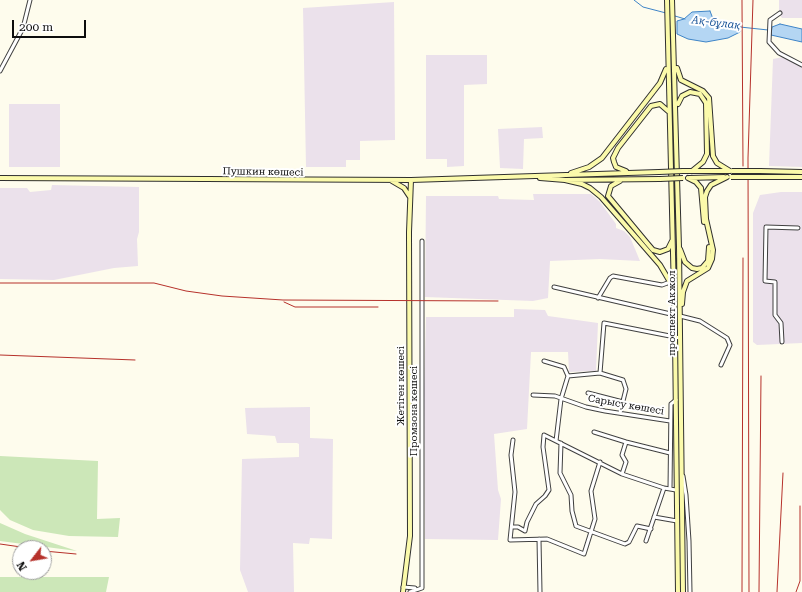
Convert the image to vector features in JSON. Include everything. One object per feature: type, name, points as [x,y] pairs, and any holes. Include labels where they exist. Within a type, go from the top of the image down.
[{"type":"main road","name":"проспект Акжол","points":[[667,0],[674,315],[677,338],[682,473],[683,592]]},
{"type":"main road","name":"проспект Акжол","points":[[672,0],[675,59],[680,310],[677,338],[676,400],[678,592]]},
{"type":"main road","points":[[566,174],[589,167],[602,158],[663,80],[667,68],[668,57]]},
{"type":"main road","points":[[675,59],[681,80],[700,89],[709,98],[713,156],[717,163],[731,171]]},
{"type":"main road","points":[[676,112],[680,99],[686,93],[693,92],[700,94],[706,102],[707,154],[704,161],[692,171]]},
{"type":"main road","points":[[631,172],[616,167],[613,158],[614,153],[651,106],[660,104],[669,112]]},
{"type":"main road","points":[[525,177],[566,174],[683,171],[802,172]]},
{"type":"main road","points":[[525,177],[565,180],[802,177]]},
{"type":"main road","name":"Пушкин көшесі","points":[[0,178],[411,180],[525,177]]},
{"type":"main road","points":[[680,310],[687,281],[708,268],[712,259],[713,250],[706,219],[705,197],[707,191],[711,185],[729,177]]},
{"type":"main road","points":[[679,247],[685,262],[692,268],[702,268],[708,261],[710,250],[704,220],[701,188],[696,182],[688,178]]},
{"type":"main road","points":[[390,180],[402,186],[410,197]]},
{"type":"main road","name":"Жетіген көшесі","points":[[403,592],[402,587],[410,536],[411,180]]},
{"type":"main road","points":[[565,180],[582,184],[598,194],[660,265],[670,282],[674,300]]},
{"type":"main road","points":[[626,180],[610,186],[608,193],[610,200],[653,250],[665,252],[673,239]]},
{"type":"street","points":[[0,71],[23,28],[30,0]]},
{"type":"street","points":[[780,13],[770,20],[768,35],[769,42],[779,53],[802,65]]},
{"type":"street","points":[[782,342],[781,323],[775,315],[775,282],[765,281],[766,227],[798,228]]},
{"type":"street","name":"Промзона көшесі","points":[[417,588],[422,588],[422,241]]},
{"type":"street","points":[[598,298],[610,278],[613,276],[662,285],[670,282]]},
{"type":"street","points":[[554,287],[674,315]]},
{"type":"street","points":[[680,316],[700,321],[727,338],[730,345],[721,365]]},
{"type":"street","points":[[600,373],[604,323],[677,338]]},
{"type":"street","points":[[544,361],[564,368],[568,376],[561,399],[556,441]]},
{"type":"street","points":[[568,376],[600,373],[623,380],[626,389],[620,414]]},
{"type":"street","points":[[588,394],[623,402]]},
{"type":"street","name":"Сарысу көшесі","points":[[533,395],[555,396],[586,407],[620,414],[670,421],[671,404],[676,400]]},
{"type":"street","points":[[670,421],[670,489]]},
{"type":"street","points":[[594,432],[670,453]]},
{"type":"street","points":[[524,538],[527,522],[536,504],[549,490],[543,447],[544,435],[622,474],[664,488],[676,490]]},
{"type":"street","points":[[513,440],[511,455],[516,492],[510,540],[524,538],[547,539],[584,554],[592,533],[595,515],[592,488],[600,462]]},
{"type":"street","points":[[622,474],[626,462],[622,455],[626,442]]},
{"type":"street","points":[[561,443],[560,473],[571,495],[572,512],[576,526],[625,544],[629,542],[637,526],[651,529]]},
{"type":"street","points":[[682,473],[686,495],[690,592]]},
{"type":"street","points":[[646,540],[664,488]]},
{"type":"street","points":[[654,517],[677,521]]},
{"type":"street","points":[[512,527],[518,527],[525,531]]},
{"type":"street","points":[[539,538],[540,592]]},
{"type":"street","points":[[402,587],[417,588]]},
{"type":"street","points":[[410,592],[417,588]]},
{"type":"shaded area","points":[[779,0],[802,0],[802,18],[782,18],[779,14]]},
{"type":"shaded area","points":[[394,2],[395,140],[360,141],[360,160],[346,160],[346,167],[306,167],[303,8]]},
{"type":"shaded area","points":[[426,55],[487,55],[487,84],[464,85],[464,166],[447,167],[447,159],[426,159]]},
{"type":"shaded area","points":[[783,57],[802,67],[802,167],[769,166],[773,59]]},
{"type":"shaded area","points":[[9,104],[60,104],[60,167],[9,167]]},
{"type":"shaded area","points":[[542,127],[543,138],[524,139],[523,169],[500,168],[498,129]]},
{"type":"shaded area","points":[[52,185],[139,187],[139,232],[137,239],[138,266],[114,268],[54,280],[0,279],[0,188],[27,188],[30,192],[51,190]]},
{"type":"shaded area","points":[[781,192],[802,192],[802,343],[757,345],[753,342],[753,213],[760,195]]},
{"type":"shaded area","points":[[533,194],[591,194],[600,202],[616,224],[616,228],[624,231],[630,237],[640,261],[600,259],[550,261],[548,298],[533,301],[425,297],[426,196],[498,196],[499,199],[534,200]]},
{"type":"shaded area","points":[[514,309],[545,310],[548,316],[598,323],[596,371],[569,372],[568,352],[531,352],[527,429],[494,434],[498,490],[501,499],[498,540],[425,539],[424,389],[426,317],[514,317]]},
{"type":"shaded area","points":[[310,407],[310,438],[333,439],[332,539],[310,538],[309,544],[293,543],[294,592],[248,592],[240,570],[242,459],[299,457],[299,444],[277,443],[275,436],[247,434],[245,408]]},
{"type":"green space","points":[[0,456],[98,461],[97,519],[120,518],[118,537],[69,536],[33,530],[10,520],[0,510]]},
{"type":"green space","points":[[0,523],[43,540],[12,540],[12,543],[0,541]]},
{"type":"green space","points":[[52,543],[77,551],[52,548]]},
{"type":"green space","points":[[0,577],[12,577],[12,580],[52,580],[52,577],[109,577],[106,592],[0,592]]},
{"type":"water","points":[[710,11],[715,24],[740,25],[740,32],[728,38],[706,42],[688,39],[677,34],[677,21],[684,19],[692,12]]},
{"type":"water","points":[[780,24],[802,29],[802,42],[771,35],[772,27]]},
{"type":"waterway","name":"Ақ-бұлақ","points":[[634,0],[643,7],[666,13]]},
{"type":"waterway","name":"Ақ-бұлақ","points":[[675,16],[685,19]]},
{"type":"waterway","name":"Ақ-бұлақ","points":[[740,27],[768,30]]},
{"type":"railway","points":[[742,0],[743,166]]},
{"type":"railway","points":[[749,592],[748,158],[753,0]]},
{"type":"railway","points":[[742,592],[743,258]]},
{"type":"railway","points":[[0,283],[154,283],[186,291],[222,296],[283,300],[498,301]]},
{"type":"railway","points":[[284,302],[295,307],[378,307]]},
{"type":"railway","points":[[0,355],[135,360]]},
{"type":"railway","points":[[759,592],[761,376]]},
{"type":"railway","points":[[777,592],[783,473]]},
{"type":"railway","points":[[796,592],[800,581],[800,506]]},
{"type":"railway","points":[[0,544],[12,546]]},
{"type":"railway","points":[[52,552],[76,554]]}]
